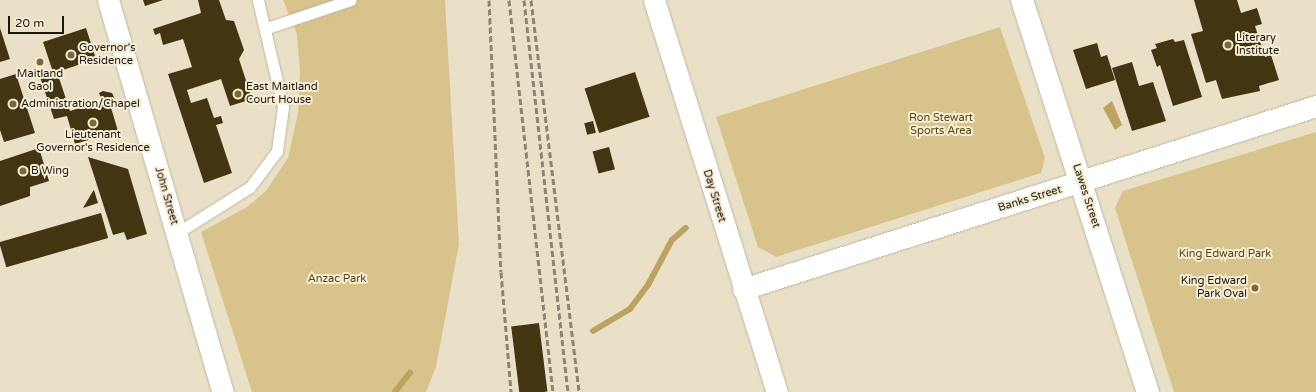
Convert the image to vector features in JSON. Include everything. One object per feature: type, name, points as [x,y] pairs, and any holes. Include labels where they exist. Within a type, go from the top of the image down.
[{"type":"main road","name":"Lawes Street","points":[[1022,0],[1082,182],[1148,392]]},
{"type":"street","name":"John Street","points":[[108,0],[223,392]]},
{"type":"street","name":"Day Street","points":[[654,0],[743,289],[777,392]]},
{"type":"street","name":"Banks Street","points":[[743,289],[1082,182],[1316,106]]},
{"type":"lane","points":[[177,233],[250,187],[277,151],[283,107],[267,28],[258,0]]},
{"type":"lane","points":[[267,28],[350,0]]},
{"type":"green space","name":"Anzac Park","points":[[283,0],[445,0],[459,244],[436,367],[426,392],[252,392],[201,232],[247,207],[266,191],[288,158],[298,113],[300,72],[297,34]]},
{"type":"green space","name":"Ron Stewart Sports Area","points":[[1000,27],[1045,158],[1041,173],[776,257],[758,247],[716,117]]},
{"type":"green space","name":"King Edward Park","points":[[1316,132],[1316,392],[1174,392],[1115,208],[1123,191]]},
{"type":"shaded area","points":[[1112,101],[1122,125],[1115,130],[1103,108]]},
{"type":"building","points":[[143,0],[163,0],[145,6]]},
{"type":"building","name":"East Maitland Court House","points":[[198,0],[219,0],[226,20],[234,21],[244,50],[239,59],[252,99],[230,106],[221,79],[187,90],[191,103],[207,98],[214,118],[221,116],[223,123],[216,125],[232,173],[204,183],[168,74],[192,67],[183,39],[163,45],[160,33],[155,35],[153,29],[201,13]]},
{"type":"building","name":"Literary Institute","points":[[1194,0],[1237,0],[1241,13],[1257,8],[1262,24],[1255,26],[1265,57],[1271,55],[1279,80],[1259,86],[1260,91],[1222,99],[1216,80],[1206,83],[1191,34],[1203,31]]},
{"type":"building","points":[[0,28],[10,59],[0,62]]},
{"type":"building","points":[[86,28],[96,59],[57,72],[70,111],[102,101],[99,93],[103,91],[112,93],[115,99],[109,101],[118,131],[75,144],[67,116],[54,119],[39,74],[52,69],[43,42]]},
{"type":"building","points":[[1173,39],[1175,42],[1184,40],[1202,97],[1173,106],[1160,65],[1157,67],[1151,50],[1157,48],[1155,44]]},
{"type":"building","points":[[1097,43],[1101,57],[1107,55],[1115,80],[1086,89],[1073,50]]},
{"type":"building","points":[[1132,62],[1139,86],[1153,82],[1166,121],[1132,131],[1112,68]]},
{"type":"building","points":[[635,72],[650,117],[599,133],[585,88]]},
{"type":"building","name":"Administration/Chapel","points":[[16,74],[35,133],[4,142],[0,130],[0,79]]},
{"type":"building","points":[[593,121],[596,133],[587,135],[584,123]]},
{"type":"building","points":[[609,147],[615,169],[599,174],[593,151]]},
{"type":"building","name":"B Wing","points":[[39,148],[49,181],[30,187],[30,196],[0,206],[0,161]]},
{"type":"building","points":[[88,157],[128,169],[147,234],[127,240],[124,232],[113,235]]},
{"type":"building","points":[[94,190],[98,203],[83,208],[93,191]]},
{"type":"building","points":[[101,213],[108,238],[6,267],[0,242]]},
{"type":"building","points":[[539,323],[547,391],[519,392],[511,326]]},
{"type":"waterway","points":[[593,331],[630,309],[648,285],[672,240],[686,228]]},
{"type":"waterway","points":[[395,392],[410,373]]},
{"type":"railway","points":[[489,0],[501,272],[511,392]]},
{"type":"railway","points":[[509,0],[553,392]]},
{"type":"railway","points":[[524,0],[568,392]]},
{"type":"railway","points":[[531,0],[579,392]]},
{"type":"place","name":"Literary Institute","points":[[1228,45]]},
{"type":"place","name":"Governor's Residence","points":[[71,55]]},
{"type":"place","name":"Maitland Gaol","points":[[40,62]]},
{"type":"place","name":"East Maitland Court House","points":[[238,94]]},
{"type":"place","name":"Administration/Chapel","points":[[13,104]]},
{"type":"place","name":"Lieutenant Governor's Residence","points":[[93,123]]},
{"type":"place","name":"B Wing","points":[[23,171]]},
{"type":"place","name":"King Edward Park Oval","points":[[1255,288]]}]
